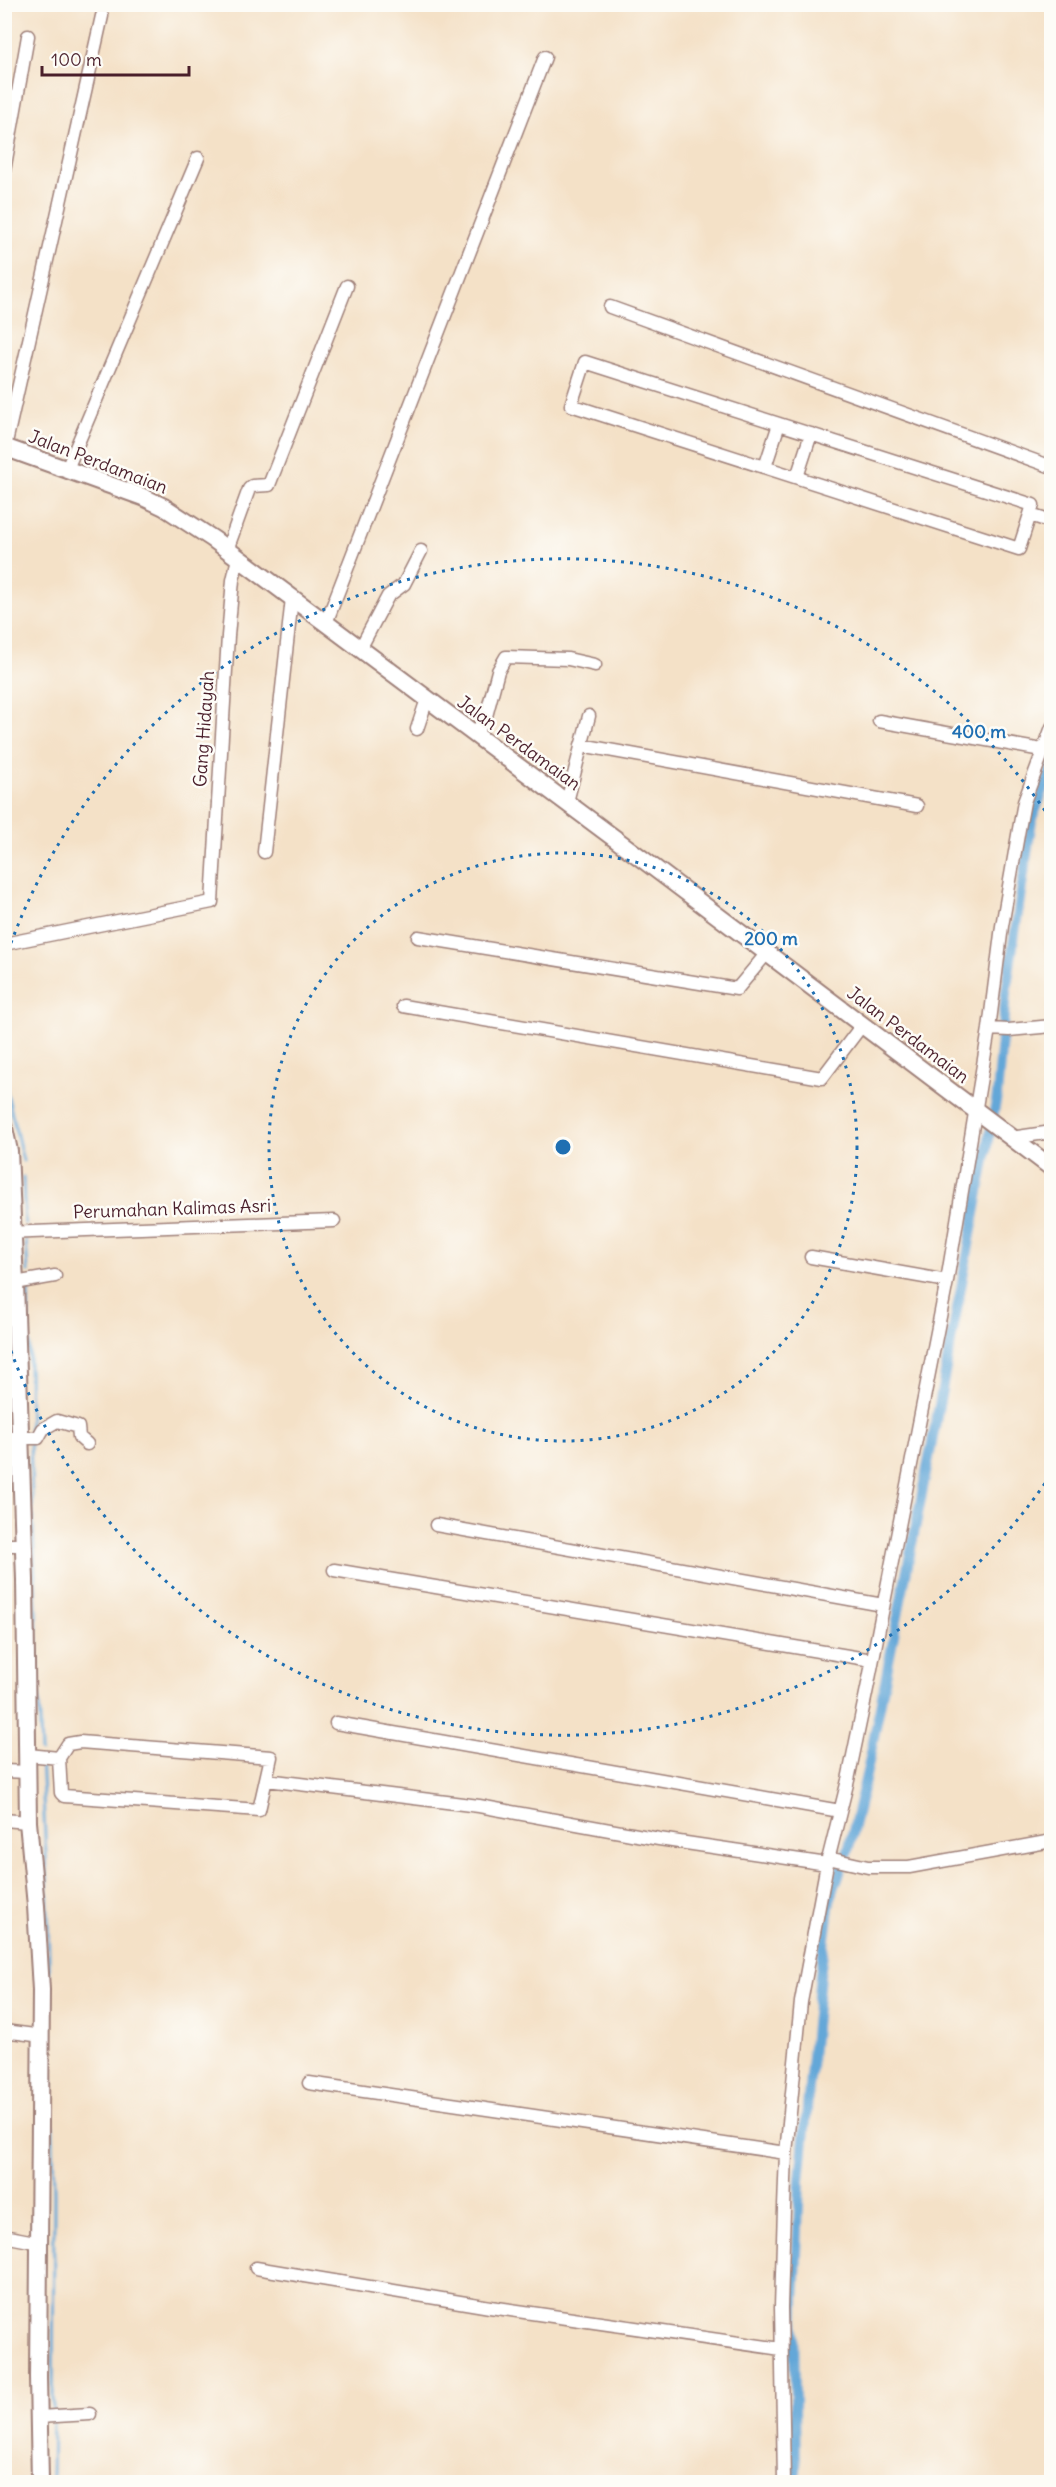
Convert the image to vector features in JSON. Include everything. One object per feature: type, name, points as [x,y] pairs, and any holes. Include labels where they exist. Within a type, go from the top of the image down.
[{"type":"street","points":[[5,447],[102,16]]},
{"type":"street","points":[[4,171],[28,36]]},
{"type":"street","points":[[326,623],[545,57]]},
{"type":"street","points":[[67,469],[198,158]]},
{"type":"street","name":"Gang Hidayah","points":[[4,944],[212,902],[233,554],[249,489],[252,486],[269,485],[347,286]]},
{"type":"street","points":[[610,307],[1052,467]]},
{"type":"street","points":[[585,362],[811,434],[1033,505],[1019,549],[571,405],[585,362]]},
{"type":"street","points":[[765,467],[779,424]]},
{"type":"street","points":[[797,477],[811,434]]},
{"type":"street","name":"Jalan Perdamaian","points":[[5,447],[153,502],[233,554],[567,802],[1052,1168]]},
{"type":"street","points":[[1030,515],[1052,522]]},
{"type":"street","points":[[360,649],[388,596],[404,584],[421,551]]},
{"type":"street","points":[[264,852],[292,598]]},
{"type":"street","points":[[474,734],[485,720],[498,670],[506,657],[568,659],[595,665]]},
{"type":"street","points":[[417,729],[427,699]]},
{"type":"street","points":[[567,802],[589,716]]},
{"type":"street","points":[[879,721],[1042,750]]},
{"type":"street","points":[[784,2482],[781,2349],[786,2153],[801,2002],[947,1281],[986,1118],[999,1030],[1002,926],[1018,829],[1024,802],[1052,727]]},
{"type":"street","points":[[581,746],[917,806]]},
{"type":"street","points":[[418,937],[737,989],[766,953]]},
{"type":"street","points":[[403,1006],[822,1078],[862,1025]]},
{"type":"street","points":[[999,1030],[1052,1026]]},
{"type":"street","points":[[4,1128],[9,1151],[8,1233],[15,1283],[23,1545],[34,1760],[28,1822],[36,1906],[42,2036],[40,2243],[47,2417],[40,2482]]},
{"type":"street","points":[[1011,1138],[1052,1132]]},
{"type":"street","name":"Perumahan Kalimas Asri","points":[[8,1233],[334,1221]]},
{"type":"street","points":[[811,1257],[947,1281]]},
{"type":"street","points":[[15,1283],[55,1276]]},
{"type":"street","points":[[21,1438],[38,1438],[43,1429],[57,1421],[78,1428],[79,1437],[87,1444]]},
{"type":"street","points":[[436,1525],[883,1605]]},
{"type":"street","points":[[4,1545],[23,1545]]},
{"type":"street","points":[[334,1570],[872,1660]]},
{"type":"street","points":[[336,1724],[840,1811]]},
{"type":"street","points":[[80,1742],[271,1756],[259,1810],[64,1796],[59,1758],[68,1744],[80,1742]]},
{"type":"street","points":[[4,1771],[34,1760],[59,1758]]},
{"type":"street","points":[[267,1780],[479,1806],[659,1839],[830,1860],[868,1867],[909,1866],[1052,1841]]},
{"type":"street","points":[[4,1820],[28,1822]]},
{"type":"street","points":[[4,2031],[42,2036]]},
{"type":"street","points":[[309,2083],[786,2153]]},
{"type":"street","points":[[4,2236],[40,2243]]},
{"type":"street","points":[[256,2268],[490,2307],[781,2349]]},
{"type":"street","points":[[47,2417],[90,2414]]},
{"type":"waterway","points":[[796,2482],[794,2324],[800,2180],[820,1975],[830,1900],[849,1847],[868,1767],[931,1448],[997,1096],[1006,992],[1032,820],[1052,767]]},
{"type":"waterway","points":[[4,1080],[23,1161]]},
{"type":"waterway","points":[[23,1177],[25,1224]]},
{"type":"waterway","points":[[26,1240],[28,1272]]},
{"type":"waterway","points":[[28,1288],[30,1434]]},
{"type":"waterway","points":[[30,1441],[41,1752]]},
{"type":"waterway","points":[[41,1759],[47,1873],[54,2193],[53,2412]]},
{"type":"waterway","points":[[52,2482],[53,2418]]}]
